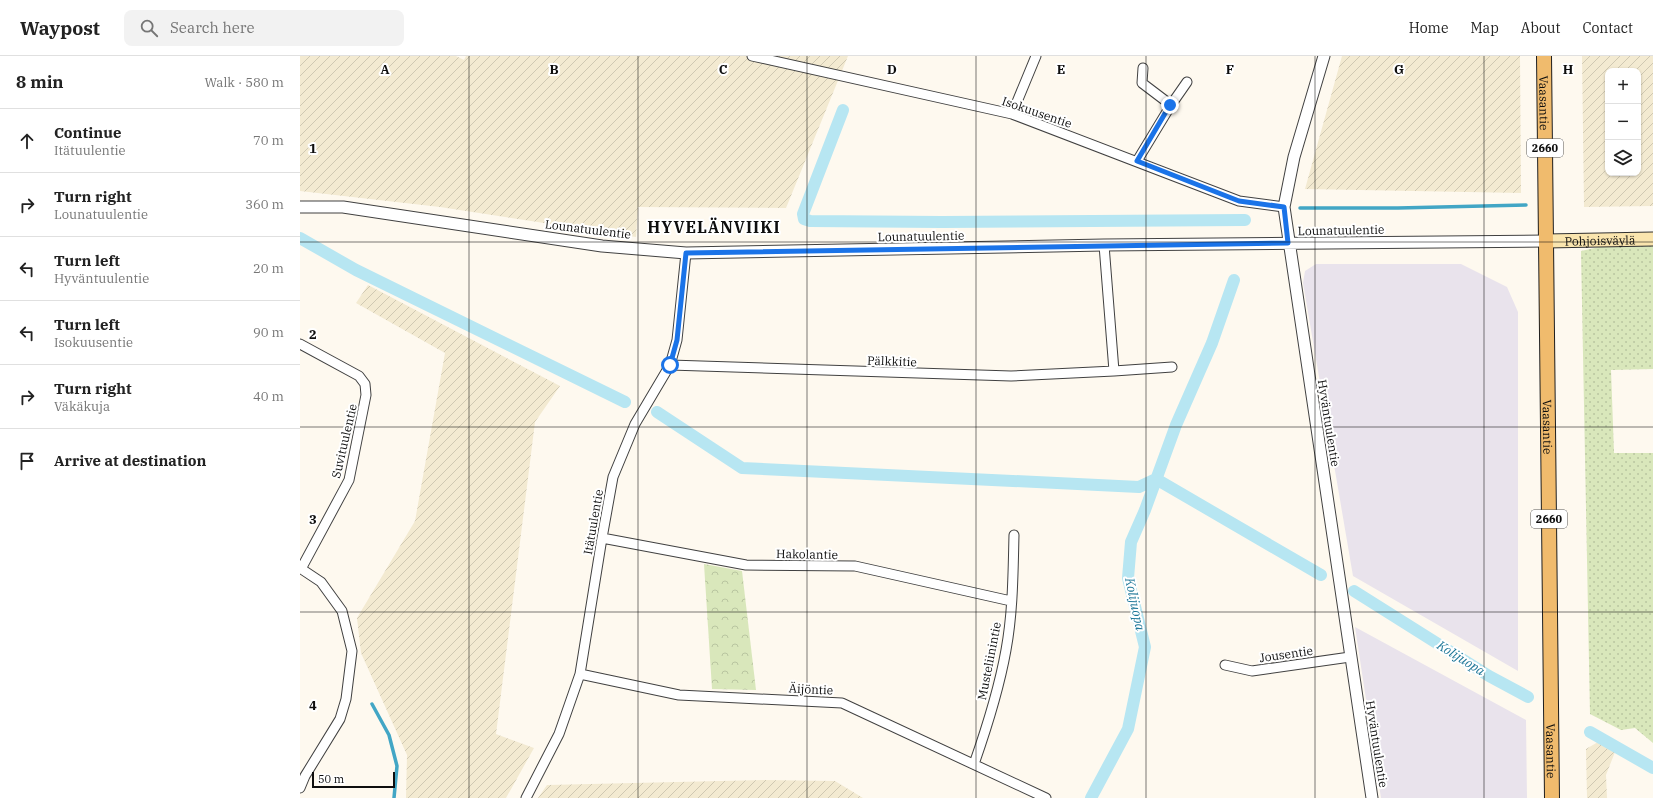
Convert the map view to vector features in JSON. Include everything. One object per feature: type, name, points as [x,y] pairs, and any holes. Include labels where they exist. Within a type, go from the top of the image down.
[{"type":"main road","name":"Vaasantie","points":[[1544,56],[1552,798]]},
{"type":"main road","name":"Pohjoisväylä","points":[[1546,241],[1653,240]]},
{"type":"street","name":"Isokuusentie","points":[[752,56],[1012,114],[1239,201],[1284,207]]},
{"type":"street","points":[[1012,114],[1036,56]]},
{"type":"street","name":"Hyväntuulentie","points":[[1321,58],[1294,157],[1284,207],[1288,243],[1372,798]]},
{"type":"street","points":[[1143,68],[1142,83],[1170,105]]},
{"type":"street","points":[[1137,161],[1170,105],[1187,82]]},
{"type":"street","name":"Lounatuulentie","points":[[300,207],[343,207],[602,246],[686,253],[1104,245],[1546,241]]},
{"type":"street","points":[[1104,245],[1114,371]]},
{"type":"street","name":"Itätuulentie","points":[[526,798],[559,734],[580,674],[613,477],[635,424],[670,365],[677,340],[686,253]]},
{"type":"street","name":"Suvituulentie","points":[[300,344],[359,376],[365,384],[366,394],[349,480],[301,568]]},
{"type":"street","name":"Pälkkitie","points":[[670,365],[1012,376],[1172,367]]},
{"type":"street","name":"Musteliinintie","points":[[974,764],[989,723],[1006,650],[1012,601],[1014,535]]},
{"type":"street","name":"Hakolantie","points":[[602,538],[746,565],[855,566],[1012,601]]},
{"type":"street","points":[[300,788],[305,776],[340,719],[346,699],[352,651],[342,611],[321,582],[301,568]]},
{"type":"street","name":"Jousentie","points":[[1225,665],[1252,671],[1350,657]]},
{"type":"street","name":"Äijöntie","points":[[580,674],[679,695],[842,703],[1046,798]]},
{"type":"shaded area","points":[[300,56],[456,56],[464,60],[466,56],[848,56],[786,208],[638,207],[636,237],[440,207],[300,191]]},
{"type":"shaded area","points":[[1342,56],[1520,56],[1521,193],[1305,189]]},
{"type":"shaded area","points":[[1582,56],[1653,56],[1653,206],[1584,207]]},
{"type":"shaded area","points":[[1316,264],[1461,264],[1507,287],[1518,312],[1518,671],[1353,576],[1303,283],[1305,271]]},
{"type":"shaded area","points":[[368,285],[560,386],[535,422],[496,734],[534,748],[506,798],[406,798],[407,755],[361,653],[357,618],[415,521],[445,353],[356,303]]},
{"type":"shaded area","points":[[1355,627],[1526,720],[1527,798],[1381,798]]},
{"type":"shaded area","points":[[1598,742],[1615,752],[1606,775],[1607,798],[1587,798],[1586,749]]},
{"type":"shaded area","points":[[764,780],[835,781],[863,798],[538,798],[547,785]]},
{"type":"green space","points":[[1653,244],[1653,369],[1611,370],[1614,453],[1653,453],[1653,743],[1635,728],[1621,730],[1590,714],[1581,251],[1604,246]]},
{"type":"green space","points":[[704,564],[742,571],[756,690],[712,689]]},
{"type":"waterway","points":[[843,110],[803,214],[804,219],[810,221],[942,222],[1245,220]]},
{"type":"waterway","points":[[1300,208],[1398,208],[1526,205]]},
{"type":"waterway","points":[[300,238],[356,270],[625,402]]},
{"type":"waterway","name":"Kolijuopa","points":[[1091,798],[1128,729],[1145,647],[1128,578],[1131,542],[1145,510],[1176,425],[1212,343],[1234,280]]},
{"type":"waterway","points":[[657,412],[742,468],[1139,487],[1156,479],[1321,575]]},
{"type":"waterway","name":"Kolijuopa","points":[[1354,591],[1489,676],[1528,697]]},
{"type":"waterway","points":[[372,704],[389,735],[397,766],[394,798]]},
{"type":"waterway","name":"Kolijuopa","points":[[1590,732],[1653,768]]},
{"type":"district","name":"HYVELÄNVIIKI","points":[[714,227]]},
{"type":"route","points":[[670,365],[677,340],[686,253],[1288,243],[1284,207],[1239,201],[1137,161],[1170,105]]}]
